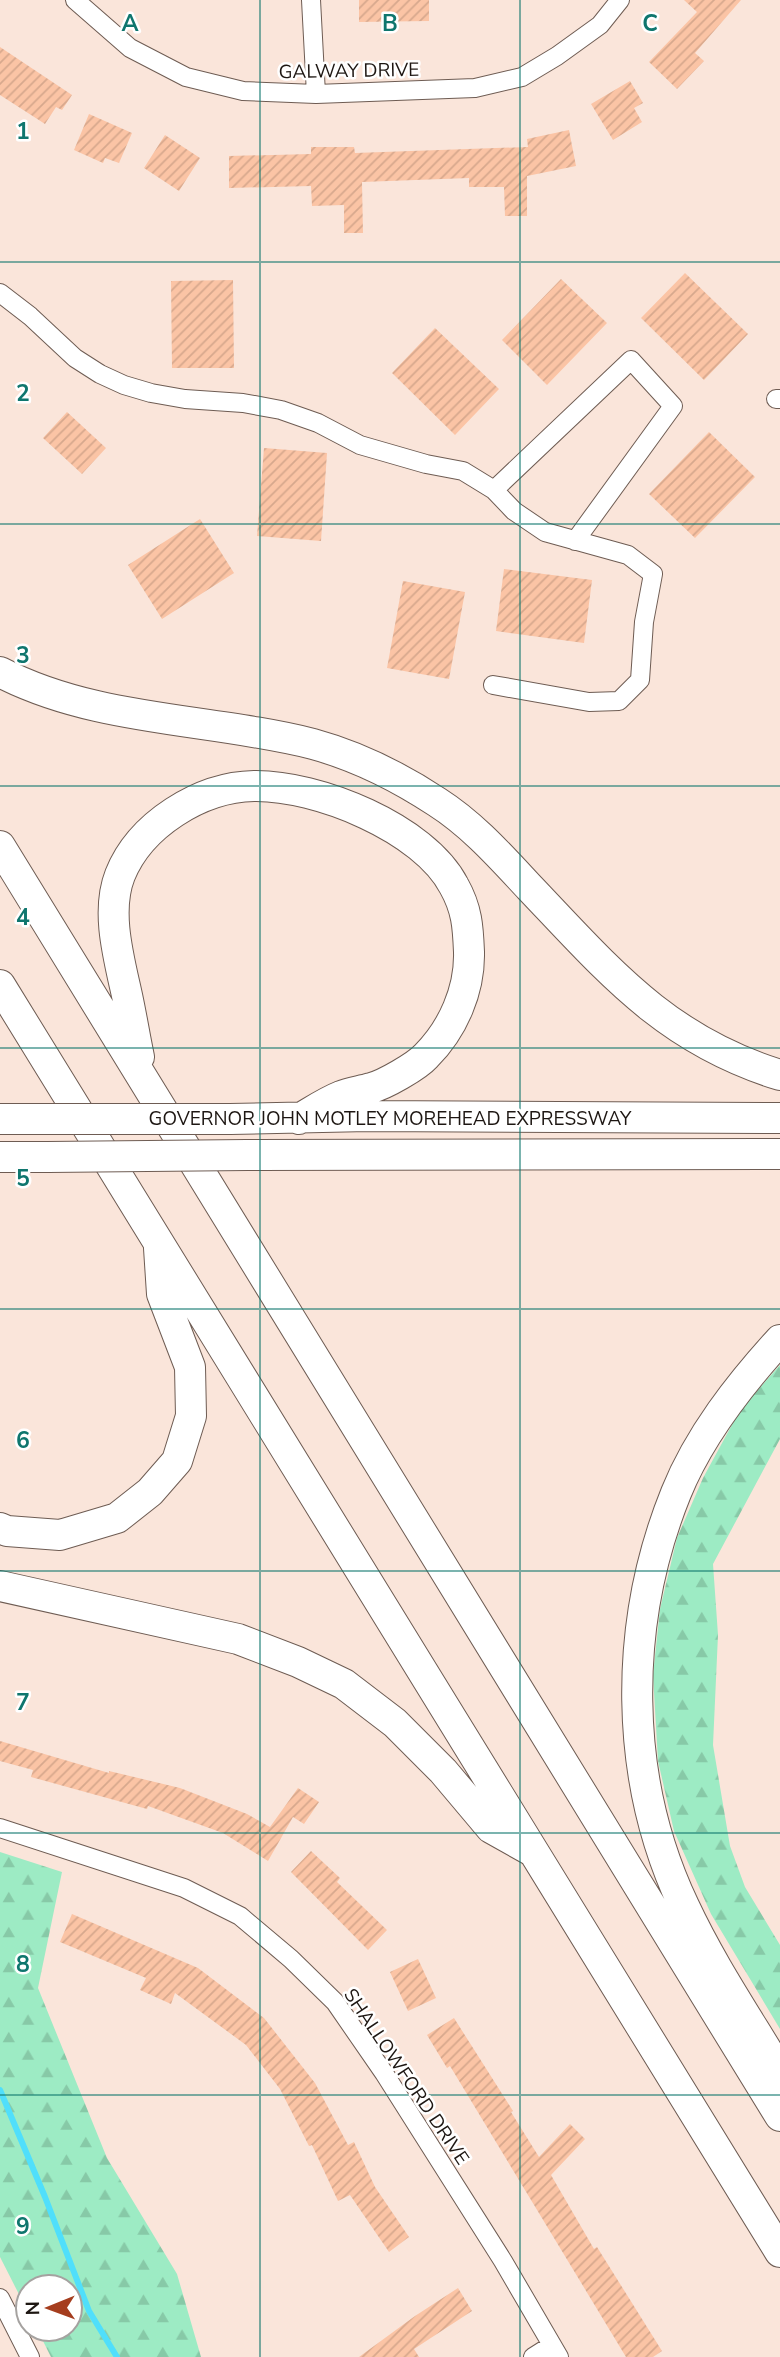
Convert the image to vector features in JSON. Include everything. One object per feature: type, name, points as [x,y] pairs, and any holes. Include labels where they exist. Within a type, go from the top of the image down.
[{"type":"highway","points":[[0,672],[66,697],[122,712],[314,745],[357,759],[399,779],[440,803],[480,834],[603,965],[643,1003],[676,1027],[714,1049],[780,1075]]},
{"type":"highway","points":[[142,1075],[128,999],[116,953],[114,913],[120,876],[136,848],[158,823],[211,793],[253,786],[295,790],[347,806],[398,829],[432,856],[454,884],[468,919],[469,971],[454,1019],[425,1058],[375,1087],[341,1096],[299,1119]]},
{"type":"highway","points":[[0,846],[780,2116]]},
{"type":"highway","points":[[0,985],[780,2252]]},
{"type":"highway","name":"GOVERNOR JOHN MOTLEY MOREHEAD EXPRESSWAY","points":[[11,1119],[299,1119],[368,1116],[780,1118]]},
{"type":"highway","name":"GOVERNOR JOHN MOTLEY MOREHEAD EXPRESSWAY","points":[[0,1157],[780,1154]]},
{"type":"highway","points":[[0,1528],[7,1531],[61,1535],[117,1518],[150,1492],[177,1461],[191,1416],[190,1367],[162,1294],[159,1245]]},
{"type":"highway","points":[[780,1340],[723,1409],[677,1491],[648,1583],[636,1672],[642,1772],[665,1858],[683,1905],[706,1948],[780,2072]]},
{"type":"highway","points":[[0,1586],[238,1639],[298,1662],[344,1684],[395,1723],[443,1771],[491,1828],[534,1852]]},
{"type":"street","name":"GALWAY DRIVE","points":[[75,0],[131,48],[187,77],[243,91],[316,94],[475,88],[523,77],[600,25],[620,0]]},
{"type":"street","points":[[311,0],[316,94]]},
{"type":"street","points":[[0,293],[30,316],[75,358],[124,385],[174,397],[243,403],[281,410],[318,423],[360,445],[426,464],[463,471],[494,490],[514,511],[545,532],[628,555],[653,574],[644,622],[640,680],[619,701],[589,702],[493,685]]},
{"type":"street","points":[[494,490],[631,360],[673,406],[575,541]]},
{"type":"street","name":"SHALLOWFORD DRIVE","points":[[0,1828],[184,1888],[240,1916],[291,1959],[335,2002],[384,2073],[503,2261],[556,2351]]},
{"type":"street","points":[[0,2298],[30,2357]]},
{"type":"street","points":[[533,2357],[556,2351]]},
{"type":"green space","points":[[780,1365],[780,1439],[713,1564],[718,1635],[713,1745],[730,1846],[745,1887],[780,1945],[780,2029],[711,1914],[674,1831],[658,1761],[653,1675],[660,1609],[677,1538],[703,1478],[740,1410]]},
{"type":"green space","points":[[0,1852],[62,1872],[38,1988],[107,2158],[177,2274],[201,2357],[51,2357],[44,2343],[84,2343],[84,2273],[14,2273],[14,2284],[0,2257]]},
{"type":"building","points":[[359,0],[429,0],[429,21],[359,22]]},
{"type":"building","points":[[684,0],[741,0],[695,53],[704,61],[677,89],[649,62],[697,12]]},
{"type":"building","points":[[0,47],[72,95],[62,110],[56,107],[45,124],[0,95]]},
{"type":"building","points":[[630,81],[643,103],[634,108],[642,122],[613,140],[591,104]]},
{"type":"building","points":[[89,114],[132,133],[119,163],[105,158],[103,163],[74,150]]},
{"type":"building","points":[[569,130],[576,166],[527,176],[527,216],[505,216],[504,187],[469,187],[469,178],[362,182],[363,233],[344,233],[344,205],[312,206],[311,186],[229,188],[229,156],[311,154],[311,147],[354,147],[355,153],[528,147],[527,139]]},
{"type":"building","points":[[165,135],[200,158],[179,191],[144,168]]},
{"type":"building","points":[[685,273],[748,334],[704,380],[641,318]]},
{"type":"building","points":[[561,279],[607,323],[547,385],[502,340]]},
{"type":"building","points":[[233,280],[234,368],[172,368],[171,281]]},
{"type":"building","points":[[435,328],[499,389],[455,435],[392,373]]},
{"type":"building","points":[[67,412],[106,448],[82,474],[43,438]]},
{"type":"building","points":[[709,432],[755,477],[695,538],[649,494]]},
{"type":"building","points":[[264,448],[327,453],[321,541],[257,536]]},
{"type":"building","points":[[200,519],[234,573],[162,619],[128,565]]},
{"type":"building","points":[[504,569],[592,580],[584,643],[496,631]]},
{"type":"building","points":[[403,581],[465,592],[449,679],[387,668]]},
{"type":"building","points":[[0,1741],[109,1773],[180,1788],[247,1814],[270,1827],[298,1788],[319,1802],[304,1824],[293,1817],[268,1861],[223,1833],[148,1806],[147,1809],[31,1777],[33,1770],[0,1761]]},
{"type":"building","points":[[311,1851],[340,1878],[337,1882],[387,1930],[368,1950],[291,1872]]},
{"type":"building","points":[[72,1914],[198,1968],[264,2018],[315,2083],[348,2145],[354,2142],[375,2187],[409,2237],[389,2252],[350,2195],[338,2201],[312,2145],[309,2146],[280,2089],[246,2045],[175,1993],[171,2004],[140,1990],[146,1978],[60,1942]]},
{"type":"building","points":[[418,1959],[436,1998],[408,2011],[390,1972]]},
{"type":"building","points":[[454,2018],[539,2157],[570,2124],[585,2139],[551,2175],[594,2249],[597,2247],[662,2351],[653,2357],[626,2357],[450,2066],[447,2068],[427,2035]]},
{"type":"building","points":[[458,2288],[472,2311],[414,2349],[419,2357],[359,2357],[415,2316]]},
{"type":"waterway","points":[[0,2090],[89,2311],[117,2357]]}]
